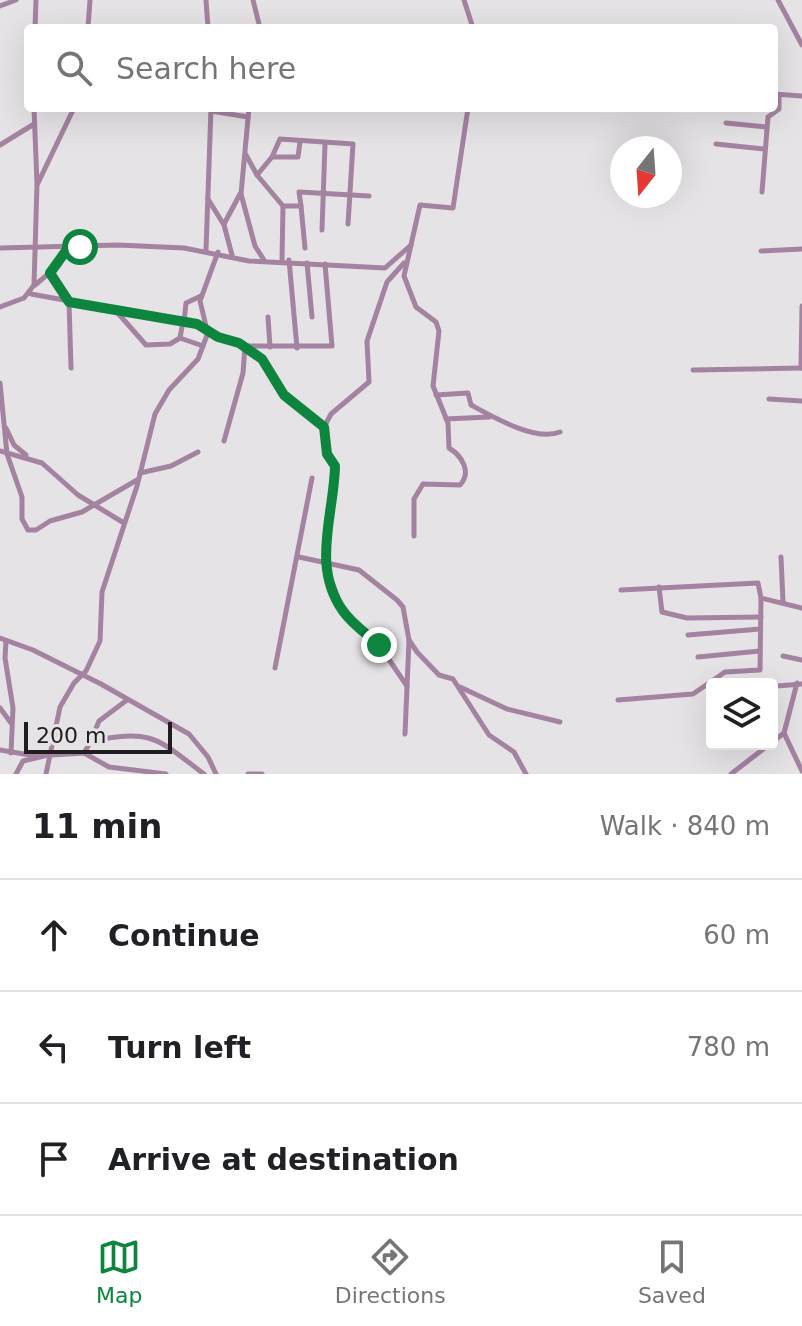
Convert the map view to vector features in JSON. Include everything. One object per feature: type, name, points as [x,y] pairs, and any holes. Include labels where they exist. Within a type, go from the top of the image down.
[{"type":"street","points":[[0,6],[16,0]]},
{"type":"street","points":[[35,24],[36,0]]},
{"type":"street","points":[[88,24],[90,0]]},
{"type":"street","points":[[206,0],[208,24]]},
{"type":"street","points":[[253,0],[259,24]]},
{"type":"street","points":[[464,0],[472,24]]},
{"type":"street","points":[[778,0],[802,45]]},
{"type":"street","points":[[778,94],[802,96]]},
{"type":"street","points":[[31,294],[37,247],[34,112]]},
{"type":"street","points":[[37,184],[72,112]]},
{"type":"street","points":[[206,250],[211,112]]},
{"type":"street","points":[[225,112],[248,117]]},
{"type":"street","points":[[224,225],[241,194],[249,112]]},
{"type":"street","points":[[414,536],[414,499],[423,484],[463,482],[463,460],[449,448],[446,419],[433,380],[439,331],[436,322],[416,307],[404,276],[405,262],[420,205],[453,208],[467,112]]},
{"type":"street","points":[[762,192],[766,127],[769,114],[773,112]]},
{"type":"street","points":[[0,145],[35,123]]},
{"type":"street","points":[[726,123],[766,127]]},
{"type":"street","points":[[257,175],[272,157],[277,140],[353,144],[348,224]]},
{"type":"street","points":[[272,157],[298,157],[300,142]]},
{"type":"street","points":[[322,230],[325,144]]},
{"type":"street","points":[[716,144],[764,149]]},
{"type":"street","points":[[246,154],[257,175],[283,206],[285,261],[297,348]]},
{"type":"street","points":[[305,248],[299,192],[369,196]]},
{"type":"street","points":[[241,194],[255,246],[264,261]]},
{"type":"street","points":[[207,197],[224,225],[233,256]]},
{"type":"street","points":[[283,206],[301,206]]},
{"type":"street","points":[[0,256],[0,248],[118,245],[206,250],[264,261],[385,268],[411,244]]},
{"type":"street","points":[[34,285],[50,273],[68,248]]},
{"type":"street","points":[[761,251],[802,249]]},
{"type":"street","points":[[180,338],[186,303],[198,297],[218,252]]},
{"type":"street","points":[[405,262],[387,282],[367,341],[369,382],[331,414],[324,427],[327,454],[335,466],[325,561],[343,611],[379,645],[407,686]]},
{"type":"street","points":[[307,263],[312,317]]},
{"type":"street","points":[[0,307],[31,294],[204,325],[218,337],[245,346],[332,346],[325,264]]},
{"type":"street","points":[[50,273],[69,302],[71,368]]},
{"type":"street","points":[[46,774],[60,707],[100,641],[102,592],[159,404],[194,364],[205,343],[198,297]]},
{"type":"street","points":[[693,370],[802,368],[802,306]]},
{"type":"street","points":[[115,310],[146,345],[170,344],[180,338],[205,343]]},
{"type":"street","points":[[268,317],[270,347]]},
{"type":"street","points":[[245,346],[262,359],[284,395],[324,427]]},
{"type":"street","points":[[224,441],[243,373],[245,346]]},
{"type":"street","points":[[0,383],[7,454],[22,497],[22,519],[28,530],[36,530],[50,521],[93,506],[139,476],[171,466],[198,452]]},
{"type":"street","points":[[436,395],[468,393],[471,405],[491,417],[535,435],[560,432]]},
{"type":"street","points":[[769,399],[802,401]]},
{"type":"street","points":[[446,419],[491,417]]},
{"type":"street","points":[[4,431],[26,456]]},
{"type":"street","points":[[6,442],[0,449],[7,454],[26,456],[42,463],[93,506],[124,523]]},
{"type":"street","points":[[275,668],[312,478]]},
{"type":"street","points":[[299,557],[359,570],[403,607],[409,640],[405,734]]},
{"type":"street","points":[[781,557],[783,602]]},
{"type":"street","points":[[618,700],[699,692],[703,685],[725,672],[760,670],[761,598],[758,583],[621,590]]},
{"type":"street","points":[[659,587],[662,612],[687,618],[761,617]]},
{"type":"street","points":[[761,598],[802,608]]},
{"type":"street","points":[[688,635],[760,629]]},
{"type":"street","points":[[11,753],[13,708],[3,659],[3,640],[33,650],[189,734],[208,757],[216,774]]},
{"type":"street","points":[[409,640],[439,675],[453,679],[489,735],[514,752],[526,774]]},
{"type":"street","points":[[698,657],[760,651]]},
{"type":"street","points":[[783,656],[802,660]]},
{"type":"street","points":[[731,774],[784,733],[799,700],[800,684],[778,686]]},
{"type":"street","points":[[0,691],[8,687]]},
{"type":"street","points":[[459,687],[507,709],[560,722]]},
{"type":"street","points":[[84,753],[99,721],[127,700]]},
{"type":"street","points":[[0,708],[12,728]]},
{"type":"street","points":[[91,741],[132,733],[162,741],[204,774]]},
{"type":"street","points":[[784,733],[802,771]]},
{"type":"street","points":[[0,750],[11,753],[84,753],[109,767],[166,774]]},
{"type":"street","points":[[16,774],[23,761],[49,753]]},
{"type":"street","points":[[248,774],[262,774]]},
{"type":"route","points":[[80,247],[68,248],[59,265],[50,273],[69,302],[197,324],[218,337],[239,343],[262,359],[284,395],[324,427],[327,454],[335,466],[325,541],[327,569],[343,611],[379,645]]}]
